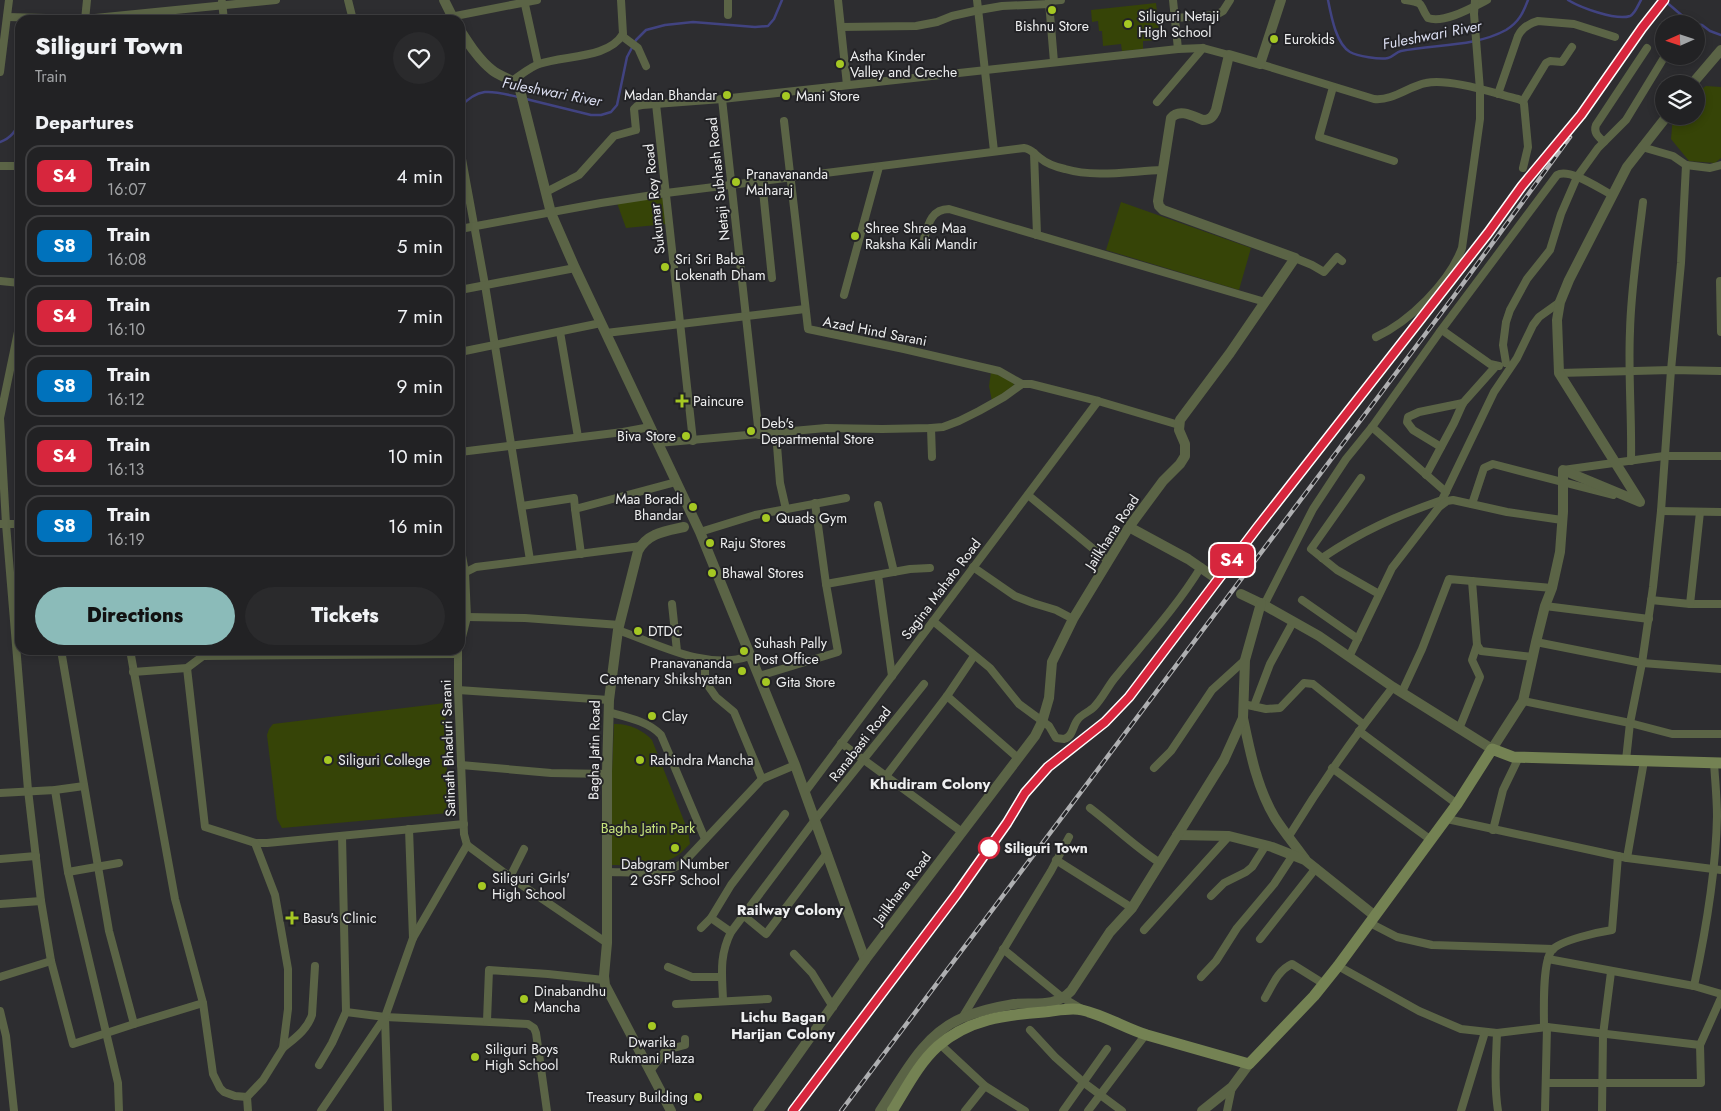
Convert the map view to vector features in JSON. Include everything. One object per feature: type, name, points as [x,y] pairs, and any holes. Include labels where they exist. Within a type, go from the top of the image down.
[{"type":"main road","points":[[892,1111],[922,1064],[938,1046],[958,1032],[977,1023],[997,1017],[1084,1010],[1146,1034],[1249,1064],[1324,984],[1338,966],[1447,819],[1492,749],[1513,757],[1718,762]]},
{"type":"street","points":[[0,72],[9,0]]},
{"type":"street","points":[[85,15],[87,0]]},
{"type":"street","points":[[117,15],[222,2],[276,0]]},
{"type":"street","points":[[348,0],[352,15]]},
{"type":"street","points":[[444,0],[452,15]]},
{"type":"street","points":[[465,15],[537,0]]},
{"type":"street","points":[[621,0],[624,38],[638,48],[646,66]]},
{"type":"street","points":[[728,0],[728,15]]},
{"type":"street","points":[[838,0],[847,85]]},
{"type":"street","points":[[977,0],[994,151]]},
{"type":"street","points":[[841,27],[926,24],[1001,3],[1061,0]]},
{"type":"street","points":[[1174,0],[1178,49]]},
{"type":"street","points":[[1175,18],[1216,15],[1223,11],[1230,0]]},
{"type":"street","points":[[1260,64],[1281,0]]},
{"type":"street","points":[[1405,0],[1420,2],[1428,18],[1436,20],[1459,13],[1474,3],[1487,0]]},
{"type":"street","points":[[525,1],[538,64]]},
{"type":"street","points":[[222,2],[223,15]]},
{"type":"street","points":[[1049,2],[1054,62]]},
{"type":"street","points":[[1376,337],[1398,325],[1414,312],[1443,280],[1460,254],[1480,119],[1474,3]]},
{"type":"street","points":[[7,17],[15,17]]},
{"type":"street","points":[[1498,94],[1520,31],[1532,23],[1554,22],[1574,24],[1615,37]]},
{"type":"street","points":[[465,37],[483,62],[498,74],[512,80],[520,90],[551,213],[575,268],[700,532],[795,765],[865,960]]},
{"type":"street","points":[[512,80],[538,64],[612,47],[624,38]]},
{"type":"street","points":[[1523,168],[1528,142],[1523,101],[1546,63],[1550,61],[1562,62],[1572,47]]},
{"type":"street","points":[[1157,102],[1203,48]]},
{"type":"street","points":[[546,192],[579,175],[614,136],[636,130],[635,107],[1178,49],[1203,48],[1379,100],[1427,82],[1442,82],[1523,101]]},
{"type":"street","points":[[1604,142],[1596,134],[1596,125],[1647,48]]},
{"type":"street","points":[[1700,75],[1721,50]]},
{"type":"street","points":[[1229,55],[1213,117],[1203,120],[1180,113],[1174,114],[1171,118],[1162,170],[1159,206],[1163,210],[1294,258],[1324,272],[1337,257],[1342,261]]},
{"type":"street","points":[[1506,363],[1504,345],[1508,316],[1527,279],[1550,250],[1561,214],[1577,177],[1598,148],[1626,120],[1635,108],[1661,65]]},
{"type":"street","points":[[1333,87],[1319,137],[1394,161]]},
{"type":"street","name":"Netaji Subhash Road","points":[[722,99],[759,435]]},
{"type":"street","name":"Sukumar Roy Road","points":[[656,104],[693,441]]},
{"type":"street","name":"Azad Hind Sarani","points":[[784,121],[807,326],[809,330],[982,367],[1000,372],[1022,384]]},
{"type":"street","points":[[1640,502],[1559,373],[1557,320],[1560,302],[1627,167],[1660,125]]},
{"type":"street","points":[[1642,147],[1673,156],[1686,165],[1710,168],[1721,165]]},
{"type":"street","points":[[465,228],[666,193],[1024,148],[1034,152],[1048,164],[1074,172],[1162,170]]},
{"type":"street","points":[[1034,152],[1037,235]]},
{"type":"street","points":[[1626,760],[1630,723],[1649,618],[1661,511],[1681,264],[1686,165]]},
{"type":"street","points":[[0,166],[15,166]]},
{"type":"street","points":[[844,295],[879,167]]},
{"type":"street","points":[[1305,860],[1275,817],[1263,793],[1250,751],[1243,718],[1245,660],[1262,604],[1313,509],[1346,459],[1372,427],[1557,175],[1566,173],[1577,177],[1612,196]]},
{"type":"street","points":[[465,174],[530,560]]},
{"type":"street","points":[[762,181],[772,278]]},
{"type":"street","points":[[1631,461],[1630,329],[1643,202]]},
{"type":"street","points":[[924,239],[933,215],[945,209],[1265,302]]},
{"type":"street","points":[[658,444],[826,428],[931,428],[950,425],[1004,397],[1022,384],[1031,384],[1098,401],[1179,425],[1182,416],[1230,353],[1294,258]]},
{"type":"street","points":[[465,289],[575,268]]},
{"type":"street","points":[[0,281],[15,282]]},
{"type":"street","points":[[1720,281],[1721,332]]},
{"type":"street","points":[[1349,657],[1392,568],[1440,503],[1494,392],[1517,358],[1533,325],[1539,317],[1560,302]]},
{"type":"street","points":[[606,333],[805,308]]},
{"type":"street","points":[[465,351],[601,323]]},
{"type":"street","points":[[1442,330],[1490,364],[1496,366]]},
{"type":"street","points":[[560,332],[578,438]]},
{"type":"street","points":[[1426,475],[1463,403],[1496,366],[1517,358]]},
{"type":"street","points":[[15,361],[0,418],[3,524],[15,652]]},
{"type":"street","points":[[1559,373],[1671,370],[1721,371]]},
{"type":"street","name":"Sagina Mahato Road","points":[[805,792],[1098,401]]},
{"type":"street","points":[[1441,447],[1413,430],[1407,422],[1408,417],[1419,412],[1463,403]]},
{"type":"street","name":"Jailkhana Road","points":[[758,1111],[865,960],[1035,736],[1042,722],[1050,691],[1052,662],[1073,619],[1129,527],[1163,481],[1180,464],[1185,456],[1185,444],[1179,425]]},
{"type":"street","points":[[465,451],[650,427]]},
{"type":"street","points":[[1372,427],[1446,492]]},
{"type":"street","points":[[931,428],[932,458]]},
{"type":"street","points":[[776,433],[780,482],[786,509]]},
{"type":"street","points":[[1564,470],[1664,456],[1721,456]]},
{"type":"street","points":[[1472,504],[1484,468],[1493,464],[1640,502]]},
{"type":"street","points":[[1564,470],[1640,502]]},
{"type":"street","points":[[1241,594],[1319,636],[1398,690],[1492,749],[1523,701],[1536,642],[1545,606],[1552,588],[1560,552],[1564,470]]},
{"type":"street","points":[[1361,478],[1311,549],[1337,570],[1379,594]]},
{"type":"street","points":[[575,509],[676,482]]},
{"type":"street","points":[[1028,495],[1108,561]]},
{"type":"street","points":[[522,506],[574,498],[581,554]]},
{"type":"street","points":[[465,572],[476,567],[641,546],[646,540],[658,533],[684,527],[700,532],[755,514],[846,498]]},
{"type":"street","points":[[1322,558],[1350,539],[1388,520],[1447,501],[1562,520]]},
{"type":"street","points":[[759,676],[838,652],[815,503]]},
{"type":"street","points":[[878,505],[894,572]]},
{"type":"street","points":[[684,527],[689,510]]},
{"type":"street","points":[[1661,511],[1721,512]]},
{"type":"street","points":[[1690,604],[1700,512]]},
{"type":"street","points":[[1129,527],[1201,567],[1214,577]]},
{"type":"street","name":"Bagha Jatin Road","points":[[641,546],[636,557],[619,628],[609,700],[607,943],[604,980],[607,991],[671,1111]]},
{"type":"street","points":[[973,567],[1015,596],[1056,610],[1073,619]]},
{"type":"street","points":[[932,622],[990,668],[1018,704],[1049,726],[1056,738],[1068,738],[1079,718],[1094,707],[1153,631],[1168,616],[1201,567]]},
{"type":"street","points":[[826,584],[894,572],[930,568]]},
{"type":"street","points":[[878,575],[892,676]]},
{"type":"street","points":[[1288,836],[1361,727],[1398,690],[1422,649],[1449,579],[1552,588]]},
{"type":"street","points":[[1459,729],[1480,677],[1472,660],[1476,645],[1472,581]]},
{"type":"street","points":[[1302,600],[1358,639]]},
{"type":"street","points":[[1651,600],[1690,604],[1721,604]]},
{"type":"street","points":[[672,604],[676,651]]},
{"type":"street","points":[[1545,606],[1649,618]]},
{"type":"street","points":[[465,623],[525,618],[619,628],[676,651],[705,660],[735,659],[750,656]]},
{"type":"street","points":[[1254,706],[1270,664],[1293,622]]},
{"type":"street","points":[[1536,642],[1642,663],[1721,669]]},
{"type":"street","points":[[1476,645],[1481,651],[1533,657]]},
{"type":"street","points":[[15,655],[41,901],[51,962],[73,1044],[203,1003]]},
{"type":"street","points":[[62,655],[109,931],[134,1024]]},
{"type":"street","points":[[131,655],[174,899],[203,1003],[211,1066],[220,1088],[227,1094],[247,1097]]},
{"type":"street","points":[[133,672],[187,668],[200,655]]},
{"type":"street","name":"Satinath Bhaduri Sarani","points":[[458,655],[464,834],[468,845]]},
{"type":"street","points":[[886,776],[947,696],[974,656]]},
{"type":"street","points":[[705,660],[705,676],[709,687],[734,712],[762,779]]},
{"type":"street","points":[[1154,768],[1171,751],[1212,690],[1245,660]]},
{"type":"street","points":[[187,668],[205,827],[255,843],[267,843],[464,824]]},
{"type":"street","points":[[1243,704],[1273,710],[1280,708],[1304,683],[1313,684],[1361,727],[1457,804]]},
{"type":"street","name":"Ranabasti Road","points":[[723,1000],[723,952],[731,932],[815,820],[924,684]]},
{"type":"street","points":[[458,690],[609,700]]},
{"type":"street","points":[[947,696],[1018,758]]},
{"type":"street","points":[[1523,701],[1630,723],[1672,734],[1721,734]]},
{"type":"street","points":[[608,712],[640,721],[661,735],[705,839]]},
{"type":"street","points":[[880,1111],[921,1049],[949,1025],[962,1018],[997,1007],[1015,1004],[1051,1003],[1064,998],[1071,991],[1110,932],[1132,908],[1224,760],[1243,718]]},
{"type":"street","points":[[841,743],[962,832]]},
{"type":"street","points":[[1493,830],[1503,790],[1519,757]]},
{"type":"street","points":[[1627,858],[1644,761]]},
{"type":"street","points":[[1694,986],[1717,870],[1718,762]]},
{"type":"street","points":[[461,764],[552,773],[607,774]]},
{"type":"street","points":[[607,872],[672,870],[684,862],[762,779],[795,765]]},
{"type":"street","points":[[1332,768],[1431,840]]},
{"type":"street","points":[[0,793],[55,790],[84,786]]},
{"type":"street","points":[[55,790],[68,872],[118,1083],[119,1111]]},
{"type":"street","points":[[1090,808],[1112,824],[1141,851],[1160,863]]},
{"type":"street","points":[[701,928],[711,918],[731,885],[785,814]]},
{"type":"street","points":[[1447,819],[1627,858],[1717,870]]},
{"type":"street","points":[[409,829],[412,938]]},
{"type":"street","points":[[1177,835],[1229,836],[1266,845],[1305,860],[1373,920],[1397,937],[1432,945],[1553,949],[1588,934],[1612,930],[1618,856]]},
{"type":"street","points":[[319,1065],[332,1043],[346,1012],[342,836]]},
{"type":"street","points":[[1144,930],[1229,836]]},
{"type":"street","points":[[962,1018],[1069,837]]},
{"type":"street","points":[[255,843],[275,895],[288,969],[288,1009],[283,1048]]},
{"type":"street","points":[[321,1111],[386,1017],[412,938],[468,845],[607,943]]},
{"type":"street","points":[[1211,896],[1224,883],[1252,867],[1266,845]]},
{"type":"street","points":[[510,876],[524,849]]},
{"type":"street","points":[[743,915],[766,934],[827,852]]},
{"type":"street","points":[[1201,977],[1216,961],[1237,928],[1274,884],[1293,855]]},
{"type":"street","points":[[0,858],[36,856]]},
{"type":"street","points":[[1056,860],[1132,908]]},
{"type":"street","points":[[68,872],[119,863]]},
{"type":"street","points":[[1260,940],[1316,868]]},
{"type":"street","points":[[0,904],[41,901]]},
{"type":"street","points":[[711,918],[731,932]]},
{"type":"street","points":[[1003,949],[1064,998],[1084,1010]]},
{"type":"street","points":[[1545,1111],[1547,1083],[1544,994],[1548,959],[1553,949]]},
{"type":"street","points":[[794,954],[812,973],[833,1007]]},
{"type":"street","points":[[1548,959],[1694,986],[1721,994]]},
{"type":"street","points":[[0,977],[51,962]]},
{"type":"street","points":[[1265,998],[1280,973],[1286,966],[1292,964],[1324,984]]},
{"type":"street","points":[[248,1111],[247,1097],[263,1080],[283,1048],[304,1030],[310,1022],[316,966]]},
{"type":"street","points":[[1338,966],[1419,1011],[1461,1029],[1498,1033],[1546,1027],[1700,1045]]},
{"type":"street","points":[[668,967],[692,977],[722,978]]},
{"type":"street","points":[[487,1022],[489,970],[604,980]]},
{"type":"street","points":[[1602,1111],[1603,1035],[1611,972]]},
{"type":"street","points":[[1547,1083],[1701,1083],[1700,1045],[1721,998]]},
{"type":"street","points":[[676,1004],[768,999]]},
{"type":"street","points":[[0,1011],[6,1036],[14,1111]]},
{"type":"street","points":[[346,1012],[386,1017],[528,1024],[534,1028],[536,1033],[547,1111]]},
{"type":"street","points":[[386,1017],[388,1111]]},
{"type":"street","points":[[1030,1030],[1055,1057],[1083,1082],[1102,1094],[1122,1111]]},
{"type":"street","points":[[1461,1111],[1486,1032]]},
{"type":"street","points":[[1498,1033],[1495,1071],[1498,1111]]},
{"type":"street","points":[[1088,1111],[1146,1034]]},
{"type":"street","points":[[650,1071],[665,1051],[685,1045],[685,1039]]},
{"type":"street","points":[[942,1046],[986,1086],[1025,1111]]},
{"type":"street","points":[[1063,1111],[1108,1049]]},
{"type":"street","points":[[1202,1111],[1232,1087],[1249,1064]]},
{"type":"street","points":[[965,1111],[986,1086]]},
{"type":"street","points":[[1227,1111],[1232,1087]]},
{"type":"green space","points":[[1156,3],[1160,40],[1143,41],[1143,49],[1122,51],[1121,44],[1103,46],[1102,31],[1099,31],[1098,21],[1092,22],[1091,10]]},
{"type":"green space","points":[[1705,87],[1721,87],[1721,158],[1715,163],[1689,161],[1671,139],[1672,125],[1705,125]]},
{"type":"green space","points":[[661,197],[664,200],[667,224],[626,228],[617,203]]},
{"type":"green space","points":[[1121,202],[1251,248],[1239,290],[1106,250]]},
{"type":"green space","points":[[991,372],[1010,380],[1014,384],[992,401],[989,386]]},
{"type":"green space","points":[[445,703],[448,813],[282,828],[277,819],[267,735],[273,724]]},
{"type":"green space","name":"Bagha Jatin Park","points":[[614,724],[635,728],[645,733],[652,740],[688,831],[690,844],[680,854],[671,859],[646,865],[611,865]]},
{"type":"waterway","name":"Fuleshwari River","points":[[526,99],[591,115],[611,112],[617,105],[627,57],[636,40],[646,30],[665,25],[693,22],[755,27],[768,26],[774,19],[782,0]]},
{"type":"waterway","name":"Fuleshwari River","points":[[1328,0],[1335,29],[1341,43],[1350,52],[1374,58],[1390,57],[1401,51],[1468,42],[1494,35],[1514,24],[1528,0]]},
{"type":"waterway","name":"Fuleshwari River","points":[[1568,0],[1580,6],[1616,17],[1630,16],[1641,0]]},
{"type":"waterway","name":"Fuleshwari River","points":[[1664,0],[1686,19],[1721,35]]},
{"type":"waterway","name":"Fuleshwari River","points":[[465,102],[480,93],[487,92],[518,97]]},
{"type":"waterway","name":"Fuleshwari River","points":[[0,142],[7,139],[15,130]]},
{"type":"railway","points":[[793,1111],[956,895],[1007,823],[1025,793],[1048,767],[1105,722],[1129,697],[1257,528],[1522,186],[1581,115],[1664,0]]},
{"type":"railway","points":[[841,1111],[1454,296],[1570,137]]},
{"type":"train","name":"S4","points":[[793,1111],[956,895],[1007,823],[1025,793],[1048,767],[1086,739],[1129,697],[1257,528],[1488,233],[1542,160],[1581,115],[1664,0]]},
{"type":"place","name":"Bishnu Store","points":[[1052,10]]},
{"type":"place","name":"Siliguri Netaji High School","points":[[1128,24]]},
{"type":"place","name":"Eurokids","points":[[1274,39]]},
{"type":"place","name":"Astha Kinder Valley and Creche","points":[[840,64]]},
{"type":"place","name":"Madan Bhandar","points":[[727,95]]},
{"type":"place","name":"Mani Store","points":[[786,96]]},
{"type":"place","name":"Pranavananda Maharaj","points":[[736,182]]},
{"type":"place","name":"Shree Shree Maa Raksha Kali Mandir","points":[[855,236]]},
{"type":"place","name":"Sri Sri Baba Lokenath Dham","points":[[665,267]]},
{"type":"place","name":"Paincure","points":[[682,401]]},
{"type":"place","name":"Deb's Departmental Store","points":[[751,431]]},
{"type":"place","name":"Biva Store","points":[[686,436]]},
{"type":"place","name":"Maa Boradi Bhandar","points":[[693,507]]},
{"type":"place","name":"Quads Gym","points":[[766,518]]},
{"type":"place","name":"Raju Stores","points":[[710,543]]},
{"type":"place","name":"Bhawal Stores","points":[[712,573]]},
{"type":"place","name":"DTDC","points":[[638,631]]},
{"type":"place","name":"Suhash Pally Post Office","points":[[744,651]]},
{"type":"place","name":"Pranavananda Centenary Shikshyatan","points":[[742,671]]},
{"type":"place","name":"Gita Store","points":[[766,682]]},
{"type":"place","name":"Clay","points":[[652,716]]},
{"type":"place","name":"Siliguri College","points":[[328,760]]},
{"type":"place","name":"Rabindra Mancha","points":[[640,760]]},
{"type":"place","name":"Dabgram Number 2 GSFP School","points":[[675,848]]},
{"type":"place","name":"Siliguri Town","points":[[989,848]]},
{"type":"place","name":"Siliguri Girls' High School","points":[[482,886]]},
{"type":"place","name":"Basu's Clinic","points":[[292,918]]},
{"type":"place","name":"Dinabandhu Mancha","points":[[524,999]]},
{"type":"place","name":"Dwarika Rukmani Plaza","points":[[652,1026]]},
{"type":"place","name":"Siliguri Boys High School","points":[[475,1057]]},
{"type":"place","name":"Treasury Building","points":[[698,1097]]},
{"type":"district","name":"Khudiram Colony","points":[[930,784]]},
{"type":"district","name":"Railway Colony","points":[[790,910]]},
{"type":"district","name":"Lichu Bagan Harijan Colony","points":[[783,1026]]}]
